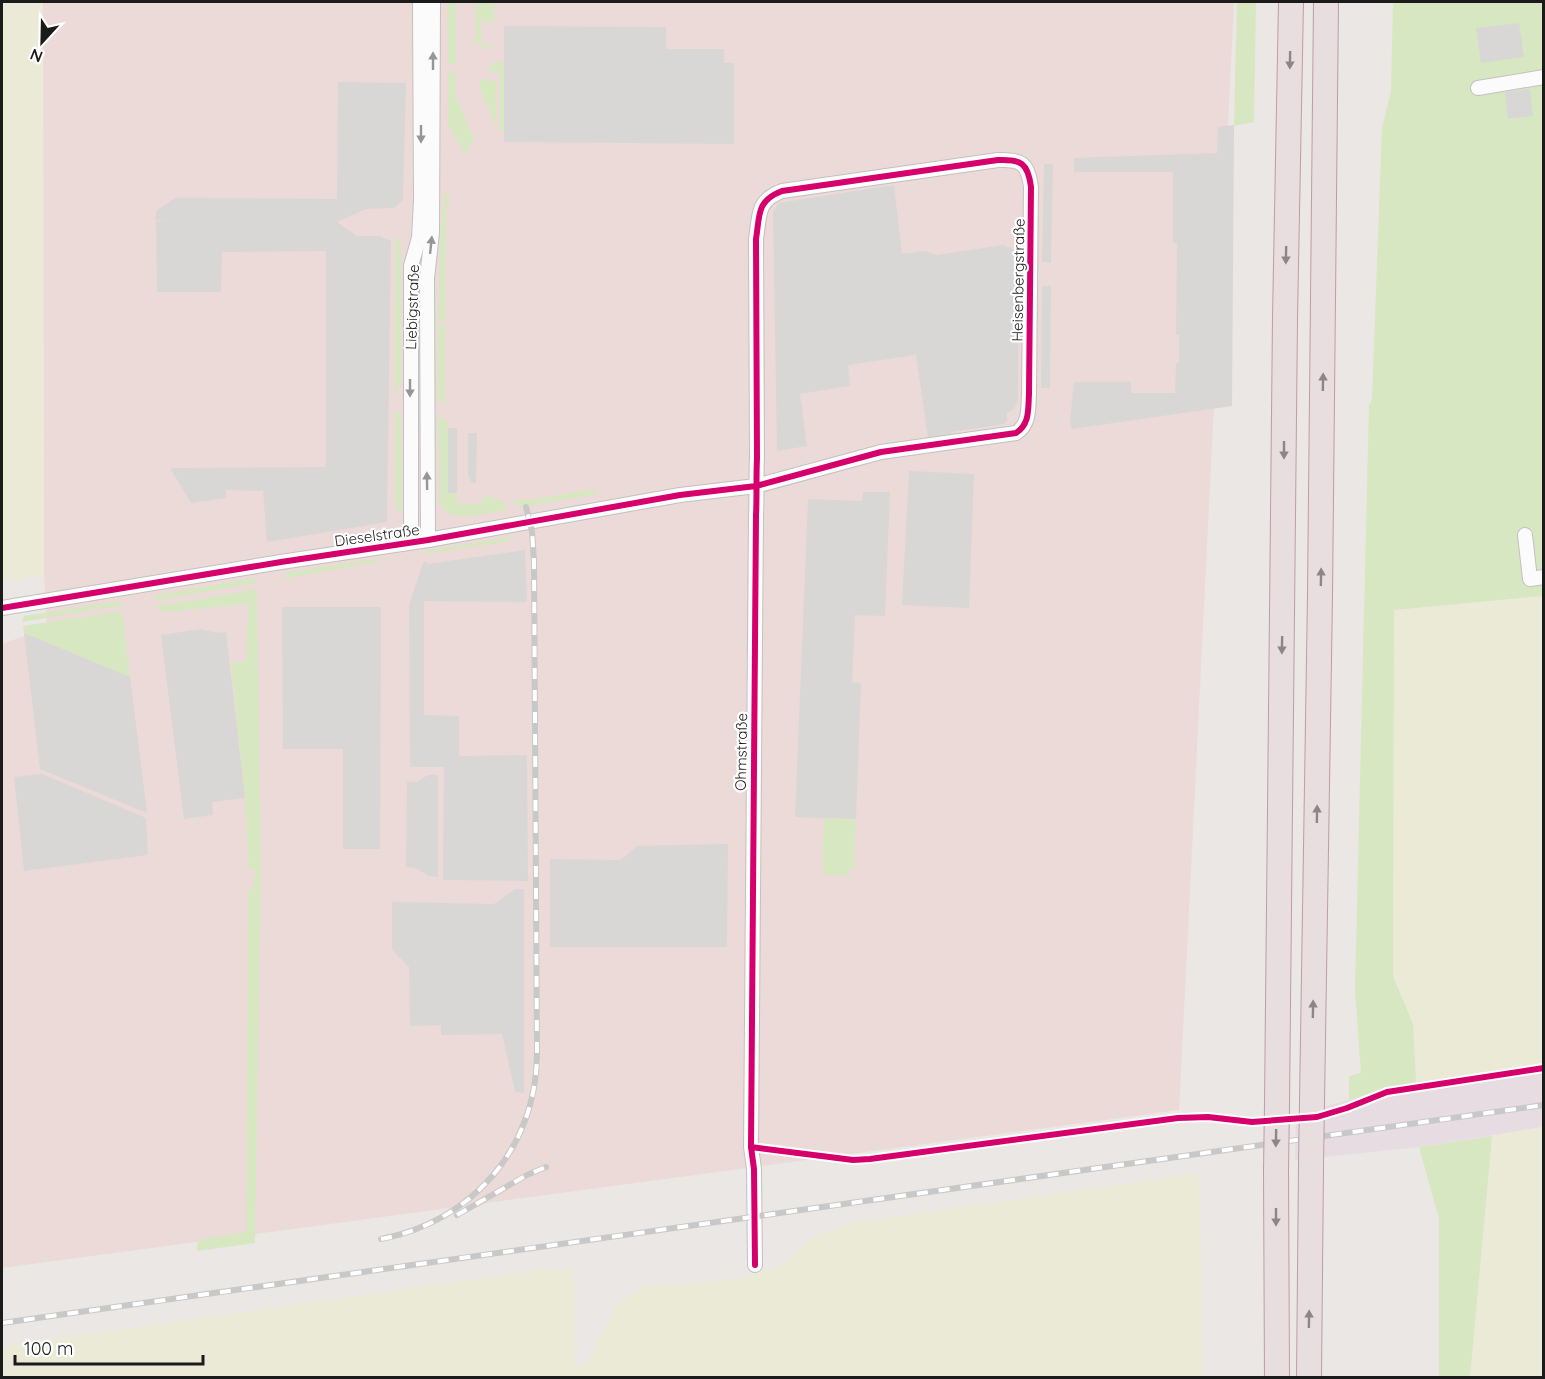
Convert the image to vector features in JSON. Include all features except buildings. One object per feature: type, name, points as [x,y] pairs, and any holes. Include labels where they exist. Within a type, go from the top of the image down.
[{"type":"highway","points":[[1277,1377],[1276,1171],[1285,318],[1291,2]]},
{"type":"highway","points":[[1309,1377],[1326,2]]},
{"type":"street","name":"Liebigstraße","points":[[411,542],[411,266],[419,238],[421,201],[420,2]]},
{"type":"street","name":"Liebigstraße","points":[[428,540],[427,278],[432,233],[434,2]]},
{"type":"street","points":[[1478,88],[1544,77]]},
{"type":"street","name":"Heisenbergstraße","points":[[756,239],[764,201],[770,195],[782,191],[1014,159],[1021,162],[1030,178],[1029,394],[1028,414],[1023,428],[1008,435],[881,452],[756,486]]},
{"type":"street","name":"Ohmstraße","points":[[755,1265],[751,1123],[756,239]]},
{"type":"street","name":"Dieselstraße","points":[[2,608],[428,540],[669,497],[756,486]]},
{"type":"street","points":[[1525,536],[1530,579],[1544,577]]},
{"type":"shaded area","points":[[43,2],[1234,2],[1179,1110],[2,1268],[2,644],[47,628],[44,575]]},
{"type":"shaded area","points":[[1519,23],[1524,57],[1481,63],[1476,28]]},
{"type":"shaded area","points":[[504,26],[666,27],[666,49],[724,49],[724,63],[734,63],[734,144],[504,142]]},
{"type":"shaded area","points":[[338,82],[406,83],[403,200],[394,208],[366,209],[337,222],[357,236],[380,236],[391,241],[387,522],[267,542],[263,491],[226,490],[226,498],[191,503],[170,468],[326,467],[326,251],[222,252],[221,292],[157,292],[156,221],[170,220],[155,220],[157,210],[175,198],[337,199]]},
{"type":"shaded area","points":[[1530,89],[1533,116],[1508,119],[1505,92]]},
{"type":"shaded area","points":[[1234,125],[1232,406],[1072,429],[1070,421],[1074,382],[1131,382],[1131,393],[1175,393],[1176,363],[1179,363],[1179,335],[1176,335],[1177,243],[1173,243],[1173,172],[1074,172],[1074,158],[1217,153],[1218,127]]},
{"type":"shaded area","points":[[1044,164],[1053,164],[1051,263],[1042,262]]},
{"type":"shaded area","points":[[894,185],[902,254],[925,251],[937,255],[1003,245],[1019,251],[1018,400],[1014,409],[1007,413],[1007,421],[1004,424],[951,432],[951,435],[928,437],[916,355],[848,365],[850,386],[800,394],[807,446],[777,451],[773,212],[778,203]]},
{"type":"shaded area","points":[[1042,286],[1051,286],[1050,388],[1041,388]]},
{"type":"shaded area","points":[[448,428],[457,428],[457,493],[448,493]]},
{"type":"shaded area","points":[[468,433],[477,433],[476,484],[471,482],[468,475]]},
{"type":"shaded area","points":[[909,471],[974,474],[969,608],[902,605]]},
{"type":"shaded area","points":[[863,492],[890,492],[885,616],[855,615],[852,682],[861,683],[856,819],[795,817],[808,499],[862,501]]},
{"type":"shaded area","points":[[525,550],[527,602],[424,601],[424,715],[459,716],[459,756],[527,755],[528,881],[443,880],[444,767],[410,767],[409,605],[423,563],[427,561],[427,564]]},
{"type":"shaded area","points":[[282,607],[381,607],[380,849],[343,849],[343,749],[283,749]]},
{"type":"shaded area","points":[[201,629],[217,633],[226,632],[245,798],[212,802],[213,815],[184,819],[161,635]]},
{"type":"shaded area","points":[[24,633],[130,677],[147,813],[40,769]]},
{"type":"shaded area","points":[[42,774],[146,818],[148,855],[24,871],[14,777]]},
{"type":"shaded area","points":[[428,775],[438,775],[438,877],[406,867],[407,782],[416,782]]},
{"type":"shaded area","points":[[728,844],[727,947],[550,947],[550,859],[621,860],[637,846]]},
{"type":"shaded area","points":[[515,889],[524,889],[524,1093],[515,1092],[502,1034],[441,1035],[441,1025],[410,1026],[409,967],[392,950],[392,902],[494,904]]},
{"type":"shaded area","points":[[1543,1064],[1543,1127],[1419,1147],[1295,1160],[1296,1114],[1416,1082]]},
{"type":"green space","points":[[2,2],[43,2],[44,575],[2,582]]},
{"type":"green space","points":[[447,2],[456,2],[456,64],[448,64]]},
{"type":"green space","points":[[476,2],[494,2],[494,22],[481,22],[481,44],[493,46],[493,49],[484,48],[475,42]]},
{"type":"green space","points":[[1237,2],[1256,2],[1254,122],[1234,126]]},
{"type":"green space","points":[[1393,2],[1543,2],[1543,596],[1394,610],[1393,976],[1413,1024],[1416,1082],[1349,1100],[1349,1076],[1361,1073],[1355,990],[1369,405],[1372,400],[1382,128],[1391,91]]},
{"type":"green space","points":[[495,62],[511,62],[504,67],[504,131],[500,131],[500,73],[486,71]]},
{"type":"green space","points":[[448,72],[456,73],[455,94],[474,139],[468,153],[463,154],[463,150],[448,125]]},
{"type":"green space","points":[[481,79],[497,81],[497,131],[479,89]]},
{"type":"green space","points":[[445,194],[450,194],[446,209],[445,321],[439,321],[440,243]]},
{"type":"green space","points":[[395,235],[401,248],[401,386],[395,393]]},
{"type":"green space","points":[[436,252],[437,402],[432,397],[432,284]]},
{"type":"green space","points":[[439,324],[445,324],[445,405],[439,400]]},
{"type":"green space","points":[[395,410],[401,415],[402,511],[398,511],[395,506]]},
{"type":"green space","points":[[432,412],[437,415],[435,509],[432,500]]},
{"type":"green space","points":[[439,416],[447,421],[448,428],[448,492],[457,493],[458,504],[479,504],[485,496],[501,499],[507,507],[505,510],[459,516],[444,510],[439,503]]},
{"type":"green space","points":[[597,490],[593,495],[520,507],[514,501],[544,497]]},
{"type":"green space","points":[[515,536],[505,542],[423,554],[424,551]]},
{"type":"green space","points":[[383,558],[378,562],[281,579],[289,572]]},
{"type":"green space","points":[[253,578],[256,583],[154,601],[156,595]]},
{"type":"green space","points":[[257,589],[261,871],[255,1243],[197,1251],[198,1240],[246,1232],[248,889],[253,890],[255,869],[249,869],[245,798],[231,663],[245,661],[249,604],[165,612],[161,612],[156,606]]},
{"type":"green space","points":[[1543,596],[1543,1064],[1416,1082],[1413,1024],[1393,976],[1394,610]]},
{"type":"green space","points":[[121,601],[124,605],[22,622],[24,616]]},
{"type":"green space","points":[[122,611],[130,677],[24,633],[23,626]]},
{"type":"green space","points":[[824,818],[856,819],[854,868],[849,868],[849,876],[822,874]]},
{"type":"green space","points":[[1543,1127],[1543,1377],[1470,1378],[1492,1136]]},
{"type":"green space","points":[[1492,1136],[1470,1377],[1439,1377],[1439,1219],[1419,1147]]},
{"type":"green space","points":[[1199,1173],[1203,1377],[2,1377],[2,1346],[548,1269],[574,1270],[575,1366],[586,1364],[618,1303],[642,1287],[738,1279],[780,1266],[813,1237],[851,1223]]},
{"type":"railway","points":[[381,1239],[414,1230],[444,1216],[470,1198],[493,1176],[511,1150],[525,1121],[534,1089],[537,1055],[534,561],[532,531],[526,507]]},
{"type":"railway","points":[[2,1323],[1544,1105]]},
{"type":"railway","points":[[457,1215],[527,1175],[546,1167]]},
{"type":"cycle path","points":[[2,608],[428,540],[680,495],[756,486],[881,452],[1016,433],[1026,421],[1029,394],[1031,187],[1028,173],[1022,164],[1012,160],[998,160],[782,191],[763,204],[759,216],[756,239],[757,479],[756,486],[751,1147],[754,1169],[755,1265]]},
{"type":"cycle path","points":[[751,1147],[853,1160],[1178,1118],[1208,1117],[1252,1122],[1317,1117],[1387,1092],[1544,1068]]}]
